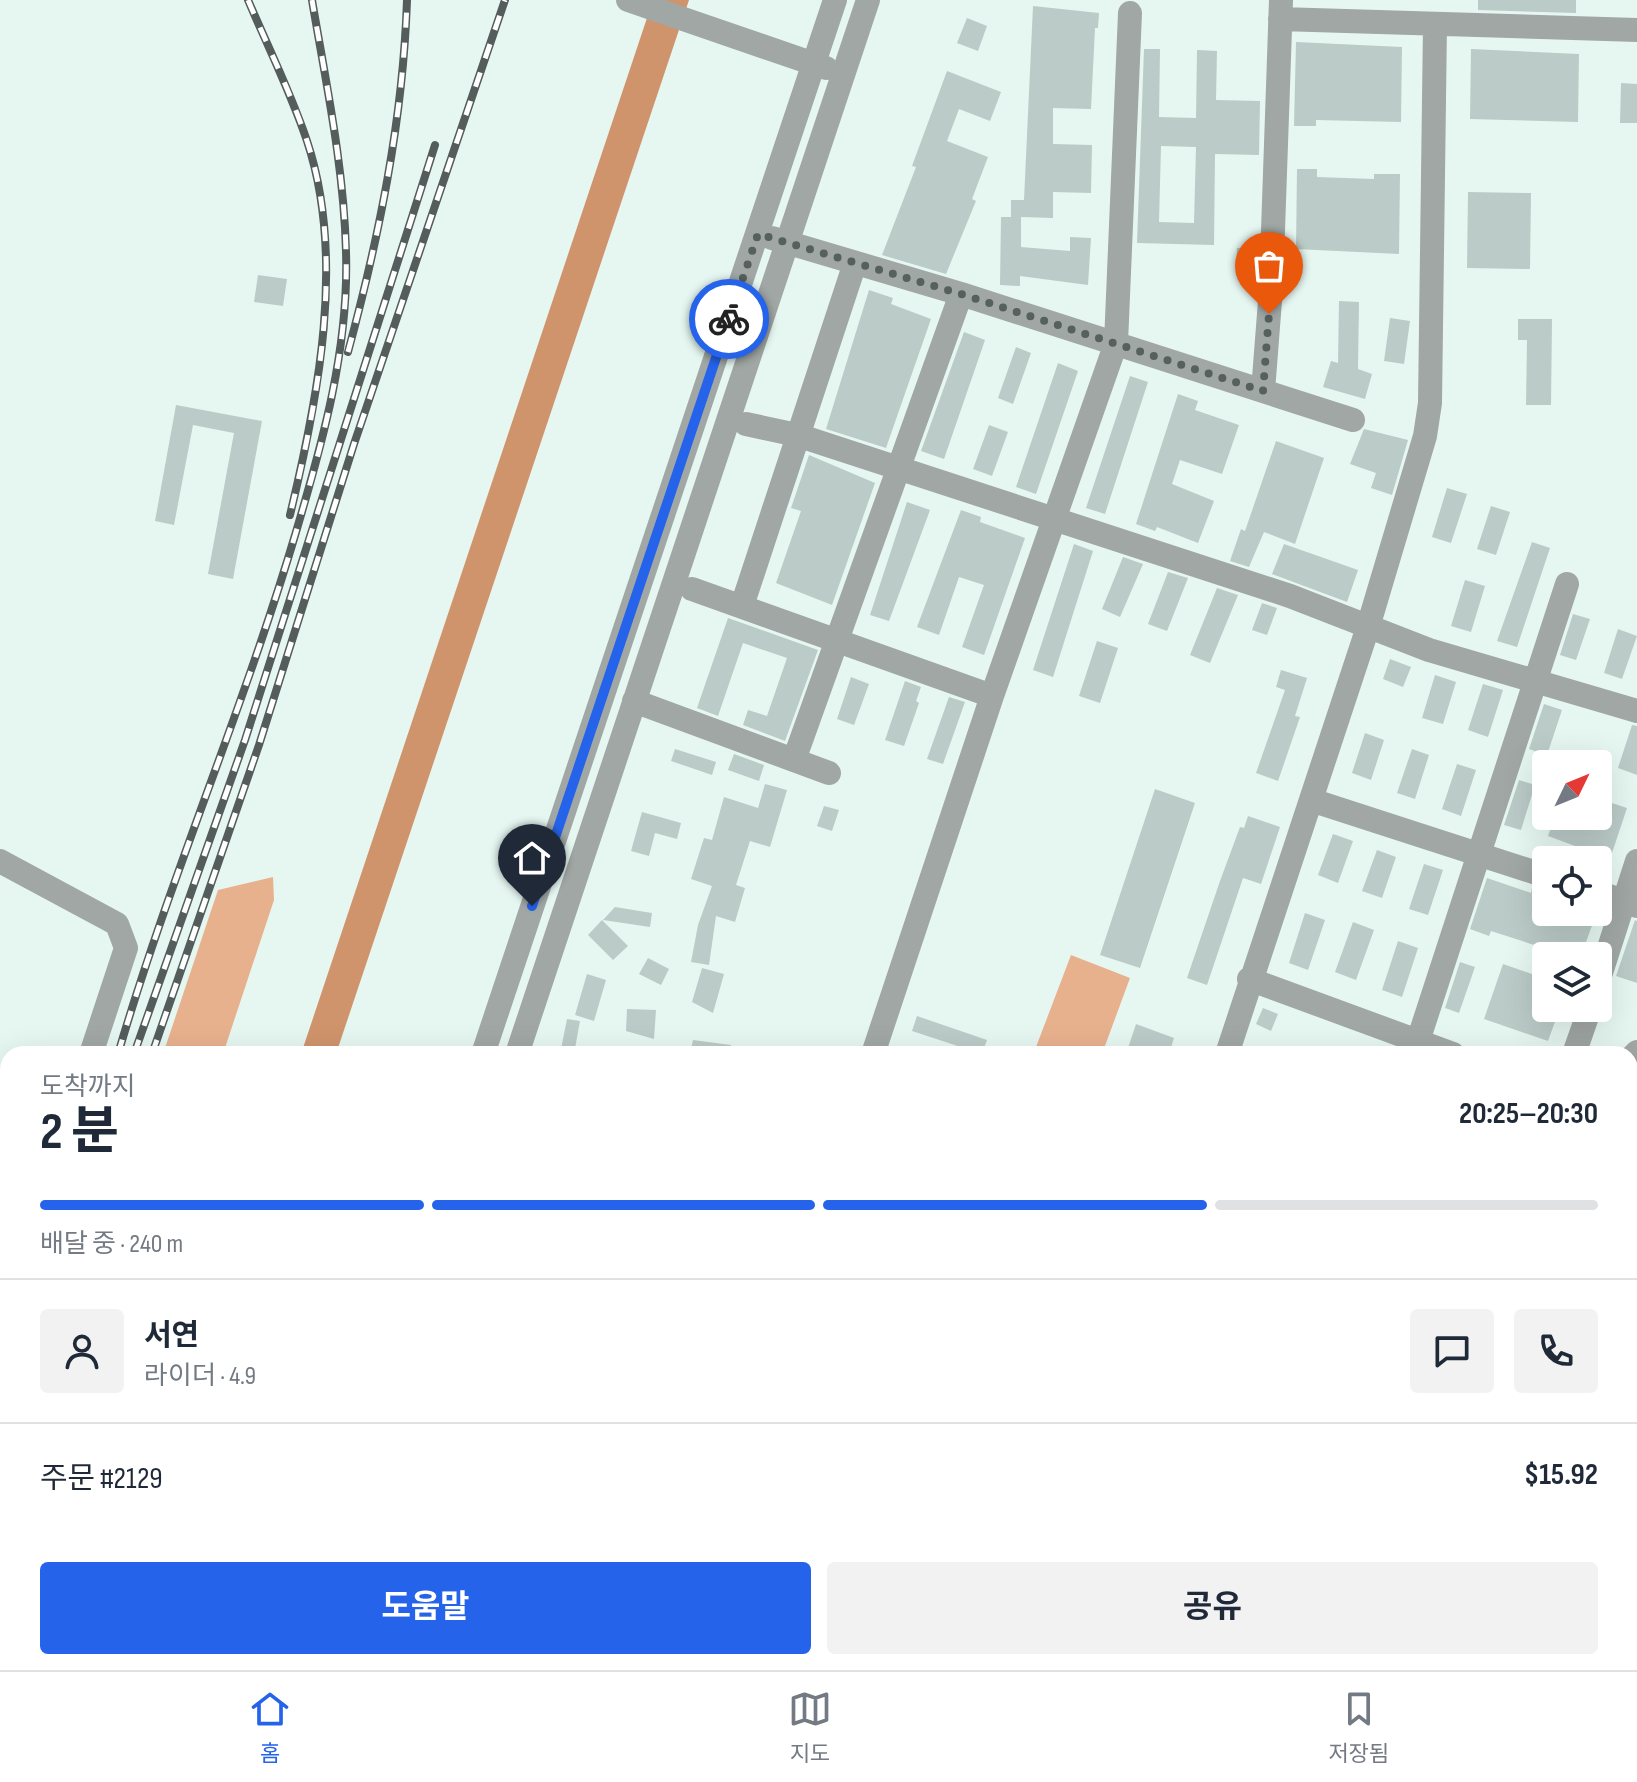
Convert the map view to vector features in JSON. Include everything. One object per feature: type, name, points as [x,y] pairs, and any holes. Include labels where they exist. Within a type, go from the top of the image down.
[{"type":"street","points":[[628,0],[843,74]]},
{"type":"street","points":[[486,1046],[835,0]]},
{"type":"street","points":[[520,1046],[868,0]]},
{"type":"street","points":[[1263,391],[1271,288],[1280,10],[1435,24],[1637,30]]},
{"type":"street","points":[[876,1046],[992,696],[1116,343],[1120,320],[1130,13]]},
{"type":"street","points":[[1229,1046],[1368,627],[1422,447],[1430,403],[1435,24]]},
{"type":"street","points":[[758,234],[961,294],[1353,420]]},
{"type":"street","points":[[742,606],[855,263]]},
{"type":"street","points":[[794,760],[961,294]]},
{"type":"street","points":[[746,424],[797,435],[1290,596],[1429,650],[1637,711]]},
{"type":"street","points":[[1418,1041],[1567,584]]},
{"type":"street","points":[[692,589],[992,696]]},
{"type":"street","points":[[634,701],[829,773]]},
{"type":"street","points":[[1311,800],[1532,871]]},
{"type":"street","points":[[0,861],[117,924],[126,948],[94,1046]]},
{"type":"street","points":[[1612,947],[1630,903],[1637,861]]},
{"type":"street","points":[[1249,979],[1431,1046]]},
{"type":"street","points":[[1577,1046],[1585,1022]]},
{"type":"shaded area","points":[[653,0],[689,0],[339,1046],[304,1046]]},
{"type":"shaded area","points":[[273,877],[274,900],[226,1046],[166,1046],[218,890]]},
{"type":"shaded area","points":[[1071,955],[1130,978],[1105,1046],[1036,1046]]},
{"type":"building","points":[[1478,0],[1576,0],[1576,13],[1478,10]]},
{"type":"building","points":[[1033,6],[1099,13],[1098,28],[1095,28],[1091,109],[1053,108],[1053,144],[1092,145],[1091,193],[1053,192],[1053,218],[1021,217],[1021,247],[1070,251],[1070,237],[1091,238],[1088,285],[1020,276],[1020,286],[1000,285],[1001,217],[1011,217],[1011,200],[1024,200]]},
{"type":"building","points":[[967,18],[987,26],[978,51],[957,43]]},
{"type":"building","points":[[1296,42],[1402,47],[1401,122],[1316,120],[1316,126],[1294,126]]},
{"type":"building","points":[[1144,49],[1160,49],[1159,117],[1196,118],[1197,50],[1217,51],[1216,100],[1260,101],[1259,155],[1215,154],[1214,245],[1137,243]],"holes":[[[1161,146],[1196,147],[1194,223],[1159,222]]]},
{"type":"building","points":[[1471,49],[1579,54],[1578,122],[1470,119]]},
{"type":"building","points":[[947,71],[1001,92],[990,121],[959,109],[947,141],[988,157],[972,199],[976,201],[946,274],[882,255],[916,167],[912,166]]},
{"type":"building","points":[[1621,83],[1637,84],[1637,123],[1620,123]]},
{"type":"building","points":[[1297,169],[1317,169],[1317,177],[1374,179],[1374,174],[1400,174],[1399,254],[1296,249]]},
{"type":"building","points":[[1468,192],[1531,193],[1530,269],[1467,268]]},
{"type":"building","points":[[1237,248],[1257,248],[1256,277],[1236,276]]},
{"type":"building","points":[[258,275],[287,279],[283,306],[254,302]]},
{"type":"building","points":[[869,290],[893,298],[891,304],[931,319],[886,448],[826,429]]},
{"type":"building","points":[[1339,301],[1359,302],[1358,369],[1372,374],[1365,399],[1323,387],[1331,361],[1338,363]]},
{"type":"building","points":[[1390,318],[1410,321],[1404,364],[1384,361]]},
{"type":"building","points":[[1518,319],[1552,319],[1551,405],[1526,405],[1527,340],[1518,340]]},
{"type":"building","points":[[964,332],[985,340],[944,459],[921,451]]},
{"type":"building","points":[[1016,347],[1031,353],[1013,404],[998,398]]},
{"type":"building","points":[[1058,363],[1078,371],[1036,494],[1016,487]]},
{"type":"building","points":[[1130,376],[1148,382],[1105,514],[1086,508]]},
{"type":"building","points":[[1178,394],[1198,401],[1195,410],[1239,425],[1222,474],[1180,460],[1172,484],[1214,501],[1198,543],[1157,527],[1155,531],[1136,524]]},
{"type":"building","points":[[176,405],[262,421],[233,579],[208,574],[234,433],[193,425],[174,525],[155,521]]},
{"type":"building","points":[[989,425],[1008,432],[992,476],[973,469]]},
{"type":"building","points":[[1364,429],[1408,440],[1392,495],[1371,488],[1376,473],[1350,464]]},
{"type":"building","points":[[1276,441],[1324,458],[1295,544],[1264,532],[1249,567],[1230,561],[1241,529],[1245,531]]},
{"type":"building","points":[[809,455],[875,483],[832,605],[776,583],[801,511],[791,508]]},
{"type":"building","points":[[1447,488],[1467,494],[1451,543],[1432,537]]},
{"type":"building","points":[[907,502],[930,510],[889,621],[870,615]]},
{"type":"building","points":[[1491,506],[1510,512],[1496,555],[1477,549]]},
{"type":"building","points":[[961,510],[981,517],[980,522],[1025,538],[984,655],[962,647],[984,585],[959,577],[939,635],[917,627]]},
{"type":"building","points":[[1532,542],[1550,548],[1517,647],[1497,641]]},
{"type":"building","points":[[1074,544],[1093,551],[1053,677],[1033,670]]},
{"type":"building","points":[[1284,544],[1358,570],[1347,602],[1272,574]]},
{"type":"building","points":[[1123,557],[1143,564],[1120,617],[1102,609]]},
{"type":"building","points":[[1168,572],[1188,578],[1167,631],[1148,624]]},
{"type":"building","points":[[1465,580],[1485,586],[1471,632],[1451,626]]},
{"type":"building","points":[[1217,588],[1238,595],[1210,663],[1190,655]]},
{"type":"building","points":[[1262,603],[1277,608],[1267,635],[1252,630]]},
{"type":"building","points":[[1573,614],[1590,619],[1576,660],[1560,655]]},
{"type":"building","points":[[728,618],[818,650],[785,741],[743,725],[748,710],[767,716],[787,658],[743,643],[718,716],[697,708]]},
{"type":"building","points":[[1618,629],[1637,636],[1622,679],[1604,673]]},
{"type":"building","points":[[1097,641],[1118,648],[1100,703],[1079,696]]},
{"type":"building","points":[[1390,659],[1411,667],[1403,687],[1383,679]]},
{"type":"building","points":[[1281,670],[1307,678],[1295,716],[1300,717],[1278,781],[1256,773],[1285,690],[1276,687]]},
{"type":"building","points":[[1435,675],[1456,682],[1443,724],[1422,718]]},
{"type":"building","points":[[851,677],[869,684],[854,725],[837,719]]},
{"type":"building","points":[[905,681],[921,687],[916,701],[919,703],[904,746],[885,740]]},
{"type":"building","points":[[1483,684],[1503,690],[1488,737],[1468,730]]},
{"type":"building","points":[[949,697],[965,702],[943,764],[927,759]]},
{"type":"building","points":[[1544,704],[1562,710],[1549,750],[1529,749]]},
{"type":"building","points":[[1632,725],[1637,726],[1637,775],[1618,768]]},
{"type":"building","points":[[1365,733],[1384,740],[1371,780],[1352,773]]},
{"type":"building","points":[[675,749],[716,762],[712,775],[671,761]]},
{"type":"building","points":[[1412,749],[1429,755],[1415,799],[1397,793]]},
{"type":"building","points":[[734,754],[764,765],[759,781],[728,770]]},
{"type":"building","points":[[1457,764],[1476,770],[1461,816],[1442,809]]},
{"type":"building","points":[[1519,780],[1532,784],[1532,795],[1521,830],[1504,825]]},
{"type":"building","points":[[765,784],[787,790],[770,847],[750,841],[736,885],[745,888],[735,922],[716,916],[709,965],[691,962],[698,925],[712,886],[691,879],[704,838],[712,840],[724,797],[758,808]]},
{"type":"building","points":[[1155,789],[1195,803],[1140,968],[1100,955]]},
{"type":"building","points":[[1612,803],[1627,808],[1612,853],[1612,846],[1575,846],[1548,836],[1550,830],[1612,830]]},
{"type":"building","points":[[824,806],[839,810],[832,831],[817,826]]},
{"type":"building","points":[[642,812],[681,823],[677,839],[655,833],[649,856],[631,851]]},
{"type":"building","points":[[1248,816],[1280,827],[1261,884],[1243,878],[1207,985],[1187,978],[1240,827],[1244,828]]},
{"type":"building","points":[[1333,834],[1353,841],[1338,883],[1318,875]]},
{"type":"building","points":[[1377,850],[1396,857],[1382,898],[1362,891]]},
{"type":"building","points":[[1424,864],[1443,870],[1428,915],[1409,909]]},
{"type":"building","points":[[1487,878],[1531,893],[1532,888],[1532,926],[1592,926],[1586,942],[1532,944],[1491,931],[1489,936],[1470,929]]},
{"type":"building","points":[[615,907],[652,913],[650,927],[603,920]]},
{"type":"building","points":[[1305,913],[1325,920],[1308,970],[1289,963]]},
{"type":"building","points":[[602,920],[628,946],[613,960],[588,935]]},
{"type":"building","points":[[1637,921],[1637,983],[1616,976]]},
{"type":"building","points":[[1353,922],[1374,930],[1356,980],[1335,972]]},
{"type":"building","points":[[1398,941],[1418,948],[1402,997],[1382,990]]},
{"type":"building","points":[[648,958],[669,969],[661,985],[639,974]]},
{"type":"building","points":[[1460,962],[1475,967],[1459,1013],[1445,1008]]},
{"type":"building","points":[[1503,964],[1532,974],[1532,1022],[1555,1022],[1548,1041],[1484,1019]]},
{"type":"building","points":[[702,968],[724,974],[713,1013],[692,1002]]},
{"type":"building","points":[[587,974],[606,980],[594,1021],[575,1015]]},
{"type":"building","points":[[1263,1008],[1278,1014],[1271,1031],[1256,1024]]},
{"type":"building","points":[[627,1009],[656,1010],[654,1039],[626,1031]]},
{"type":"building","points":[[917,1016],[987,1040],[985,1046],[958,1046],[912,1031]]},
{"type":"building","points":[[567,1019],[580,1021],[575,1046],[562,1046]]},
{"type":"building","points":[[1136,1024],[1174,1038],[1172,1046],[1129,1046]]},
{"type":"building","points":[[693,1040],[731,1045],[731,1046],[692,1046]]},
{"type":"railway","points":[[248,0],[307,141],[319,186],[325,232],[324,328],[318,377],[290,515]]},
{"type":"railway","points":[[120,1046],[160,923],[276,598],[316,463],[339,359],[346,288],[345,220],[334,125],[312,0]]},
{"type":"railway","points":[[348,352],[388,178],[405,45],[407,0]]},
{"type":"railway","points":[[155,1046],[259,745],[354,444],[505,0]]},
{"type":"railway","points":[[137,1046],[245,740],[435,145]]},
{"type":"way so far","points":[[729,319],[758,234],[961,294],[1263,391],[1269,314]]},
{"type":"route","points":[[532,906],[729,319]]}]
